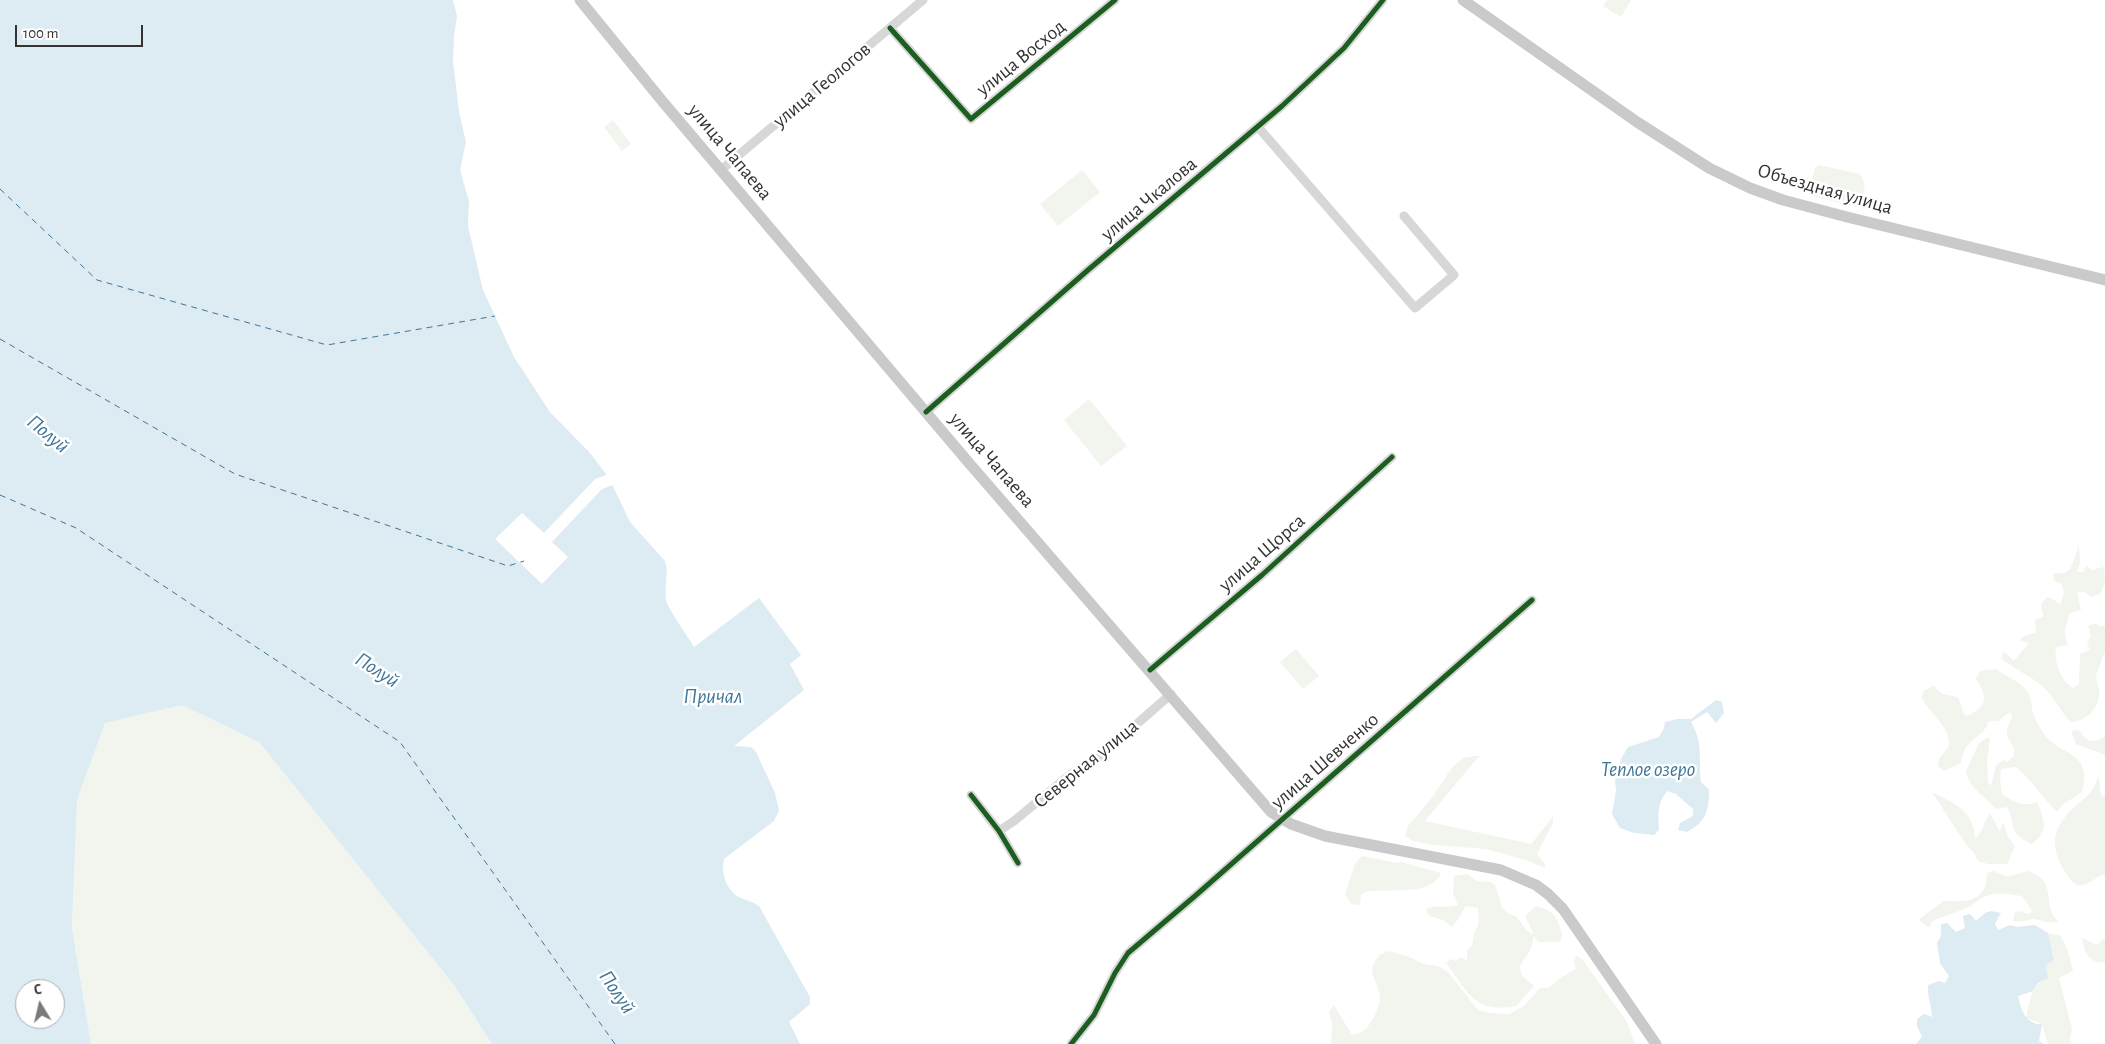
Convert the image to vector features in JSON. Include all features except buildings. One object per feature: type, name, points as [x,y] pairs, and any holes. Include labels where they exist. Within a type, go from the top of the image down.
[{"type":"main road","name":"улица Чапаева","points":[[580,0],[926,412],[1171,694],[1262,802],[1282,819],[1309,830],[1345,840],[1492,868],[1520,877],[1536,885],[1548,894],[1562,909],[1656,1044]]},
{"type":"main road","name":"Объездная улица","points":[[1464,0],[1637,122],[1709,168],[1750,188],[1783,200],[1847,217],[2105,280]]},
{"type":"street","name":"улица Геологов","points":[[721,170],[923,0]]},
{"type":"street","name":"улица Восход","points":[[890,28],[970,119],[1115,0]]},
{"type":"street","name":"улица Чкалова","points":[[926,412],[1081,276],[1258,127],[1344,48],[1383,0]]},
{"type":"street","points":[[1258,127],[1416,308],[1454,275],[1404,216]]},
{"type":"street","name":"улица Щорса","points":[[1150,670],[1262,575],[1392,456]]},
{"type":"street","name":"улица Шевченко","points":[[1071,1044],[1094,1015],[1121,962],[1137,944],[1532,600]]},
{"type":"street","name":"Северная улица","points":[[999,831],[1076,770],[1097,760],[1171,694]]},
{"type":"street","points":[[971,795],[999,831],[1018,864]]},
{"type":"shaded area","points":[[1607,0],[1631,0],[1621,17],[1603,6]]},
{"type":"shaded area","points":[[613,120],[631,144],[622,151],[604,127]]},
{"type":"shaded area","points":[[1819,165],[1859,174],[1864,182],[1864,186],[1859,208],[1812,196],[1809,190],[1815,168]]},
{"type":"shaded area","points":[[1082,170],[1100,192],[1058,226],[1040,204]]},
{"type":"shaded area","points":[[1089,399],[1127,446],[1101,466],[1064,420]]},
{"type":"shaded area","points":[[2079,545],[2080,563],[2077,572],[2083,572],[2087,565],[2091,570],[2104,567],[2105,582],[2100,594],[2092,597],[2084,592],[2077,592],[2081,610],[2070,613],[2065,629],[2068,645],[2056,647],[2057,664],[2061,675],[2068,685],[2073,688],[2079,684],[2080,654],[2090,650],[2087,643],[2091,636],[2088,626],[2096,623],[2100,626],[2105,626],[2105,654],[2096,675],[2099,695],[2096,707],[2083,719],[2071,722],[2046,689],[2001,658],[2004,651],[2014,661],[2029,643],[2020,640],[2026,635],[2036,633],[2035,620],[2043,617],[2041,605],[2044,600],[2048,597],[2060,605],[2064,593],[2062,584],[2054,581],[2053,574],[2064,573],[2070,570]]},
{"type":"shaded area","points":[[1296,649],[1319,676],[1303,689],[1280,662]]},
{"type":"shaded area","points":[[1995,669],[2027,690],[2032,711],[2044,734],[2059,747],[2074,756],[2083,768],[2082,792],[2062,805],[2057,812],[2016,767],[2001,769],[2002,794],[2023,804],[2037,802],[2042,814],[2043,830],[2041,835],[2031,844],[2016,832],[2007,807],[1996,809],[1970,783],[1966,771],[1979,743],[1988,737],[1990,740],[1987,761],[1988,782],[1991,786],[1996,765],[2004,760],[2007,762],[2013,757],[2014,749],[2007,734],[2012,715],[2010,712],[1998,721],[1989,721],[1983,732],[1966,747],[1961,763],[1944,771],[1938,766],[1939,759],[1949,746],[1947,732],[1922,698],[1923,691],[1934,686],[1942,694],[1958,697],[1964,714],[1967,716],[1979,709],[1984,701],[1983,691],[1976,679],[1980,671]]},
{"type":"shaded area","points":[[182,705],[259,742],[454,985],[492,1044],[91,1044],[72,928],[77,800],[105,723]]},
{"type":"shaded area","points":[[2075,730],[2080,731],[2085,738],[2091,741],[2105,736],[2105,755],[2076,744],[2071,732]]},
{"type":"shaded area","points":[[1479,756],[1425,821],[1531,844],[1553,817],[1553,823],[1537,854],[1545,864],[1545,868],[1526,860],[1486,849],[1434,845],[1413,841],[1405,836],[1408,826],[1433,796],[1451,769],[1463,758]]},
{"type":"shaded area","points":[[2099,776],[2101,796],[2105,795],[2105,874],[2084,885],[2079,885],[2070,880],[2065,872],[2055,848],[2055,838],[2063,820],[2090,793]]},
{"type":"shaded area","points":[[1932,792],[1955,804],[1967,814],[1974,828],[1975,838],[1980,833],[1990,813],[2000,832],[2003,822],[2008,837],[2015,846],[2007,864],[1988,864],[1978,861]]},
{"type":"shaded area","points":[[1362,856],[1397,863],[1401,862],[1441,873],[1436,881],[1428,886],[1418,889],[1365,892],[1361,895],[1360,905],[1351,904],[1345,894],[1355,864]]},
{"type":"shaded area","points":[[1994,871],[2007,877],[2028,871],[2040,877],[2047,888],[2050,908],[2058,921],[2049,922],[2034,919],[2019,922],[2013,921],[2015,913],[2018,911],[2030,914],[2032,910],[2022,896],[2000,894],[1989,895],[1969,907],[1932,921],[1929,927],[1919,919],[1944,901],[1966,901],[1981,894],[1985,887],[1987,873]]},
{"type":"shaded area","points":[[1467,874],[1477,881],[1490,882],[1495,885],[1502,907],[1507,913],[1517,917],[1527,931],[1534,935],[1525,916],[1536,906],[1552,913],[1560,926],[1562,937],[1558,942],[1538,942],[1534,936],[1531,949],[1520,966],[1521,975],[1534,986],[1516,1006],[1502,1008],[1481,1004],[1467,991],[1446,963],[1450,959],[1457,961],[1459,957],[1467,960],[1467,950],[1472,946],[1474,934],[1479,923],[1478,908],[1466,906],[1451,927],[1443,920],[1429,916],[1426,909],[1458,905],[1453,893],[1454,876]]},
{"type":"shaded area","points":[[2048,933],[2060,935],[2068,951],[2073,971],[2059,978],[2072,1029],[2070,1038],[2072,1044],[2048,1044],[2042,1024],[2026,1018],[2034,990],[2047,978],[2046,965],[2054,959]]},
{"type":"shaded area","points":[[2082,938],[2097,945],[2105,939],[2105,962],[2095,961],[2089,956],[2084,948]]},
{"type":"shaded area","points":[[1389,951],[1407,956],[1424,964],[1438,966],[1448,972],[1478,1010],[1509,1014],[1524,1006],[1540,988],[1549,988],[1560,978],[1576,969],[1574,962],[1576,956],[1582,959],[1627,1022],[1635,1044],[1331,1044],[1332,1024],[1329,1012],[1334,1005],[1352,1035],[1363,1031],[1372,1020],[1379,1005],[1380,996],[1372,969],[1379,956]]},
{"type":"water","points":[[0,0],[453,0],[457,16],[453,61],[459,112],[466,142],[460,170],[469,201],[468,226],[483,290],[514,357],[550,412],[590,453],[609,478],[630,522],[665,561],[667,570],[666,600],[694,647],[759,598],[801,655],[790,664],[804,690],[734,746],[751,747],[756,752],[775,793],[779,810],[774,821],[724,859],[723,869],[729,889],[737,896],[759,906],[810,997],[810,1004],[789,1022],[800,1044],[492,1044],[454,985],[259,742],[182,705],[105,723],[77,800],[72,928],[91,1044],[0,1044]]},
{"type":"water","name":"Теплое озеро","points":[[1716,700],[1722,702],[1724,713],[1716,723],[1707,712],[1691,722],[1698,737],[1701,782],[1709,790],[1707,810],[1702,820],[1687,832],[1678,830],[1680,823],[1693,816],[1693,809],[1676,794],[1667,791],[1658,814],[1659,830],[1654,835],[1634,833],[1620,828],[1612,814],[1616,791],[1615,781],[1621,759],[1628,747],[1659,737],[1665,722],[1677,719],[1691,719]]},
{"type":"water","points":[[1991,911],[2001,913],[1995,924],[1998,930],[2010,925],[2017,927],[2035,925],[2048,933],[2054,960],[2046,965],[2048,978],[2038,983],[2033,991],[2018,996],[2025,1016],[2036,1024],[2042,1024],[2039,1041],[2044,1044],[1916,1044],[1922,1037],[1917,1026],[1917,1019],[1924,1014],[1932,1017],[1928,985],[1939,981],[1945,983],[1949,976],[1940,963],[1937,943],[1941,936],[1941,924],[1947,923],[1956,932],[1965,928],[1963,916],[1970,914],[1976,921],[1985,913]]},
{"type":"pier","points":[[609,474],[615,484],[602,489],[552,542],[568,557],[542,584],[495,539],[522,513],[544,533],[595,479]]},
{"type":"ferry route","points":[[0,189],[97,280],[327,345],[495,316]]},
{"type":"ferry route","points":[[0,339],[235,474],[508,566],[524,561]]},
{"type":"ferry route","points":[[0,495],[76,528],[400,742],[615,1044]]},
{"type":"cycle path","points":[[890,28],[971,119],[1115,0]]},
{"type":"cycle path","points":[[926,412],[1088,270],[1282,106],[1344,48],[1383,0]]},
{"type":"cycle path","points":[[1150,670],[1262,575],[1392,457]]},
{"type":"cycle path","points":[[1071,1044],[1094,1015],[1115,973],[1128,953],[1532,600]]},
{"type":"cycle path","points":[[971,795],[999,831],[1018,863]]},
{"type":"water label","name":"Полуй","points":[[48,434]]},
{"type":"water label","name":"Полуй","points":[[377,670]]},
{"type":"water label","name":"Причал","points":[[713,697]]},
{"type":"water label","name":"Полуй","points":[[617,992]]}]
